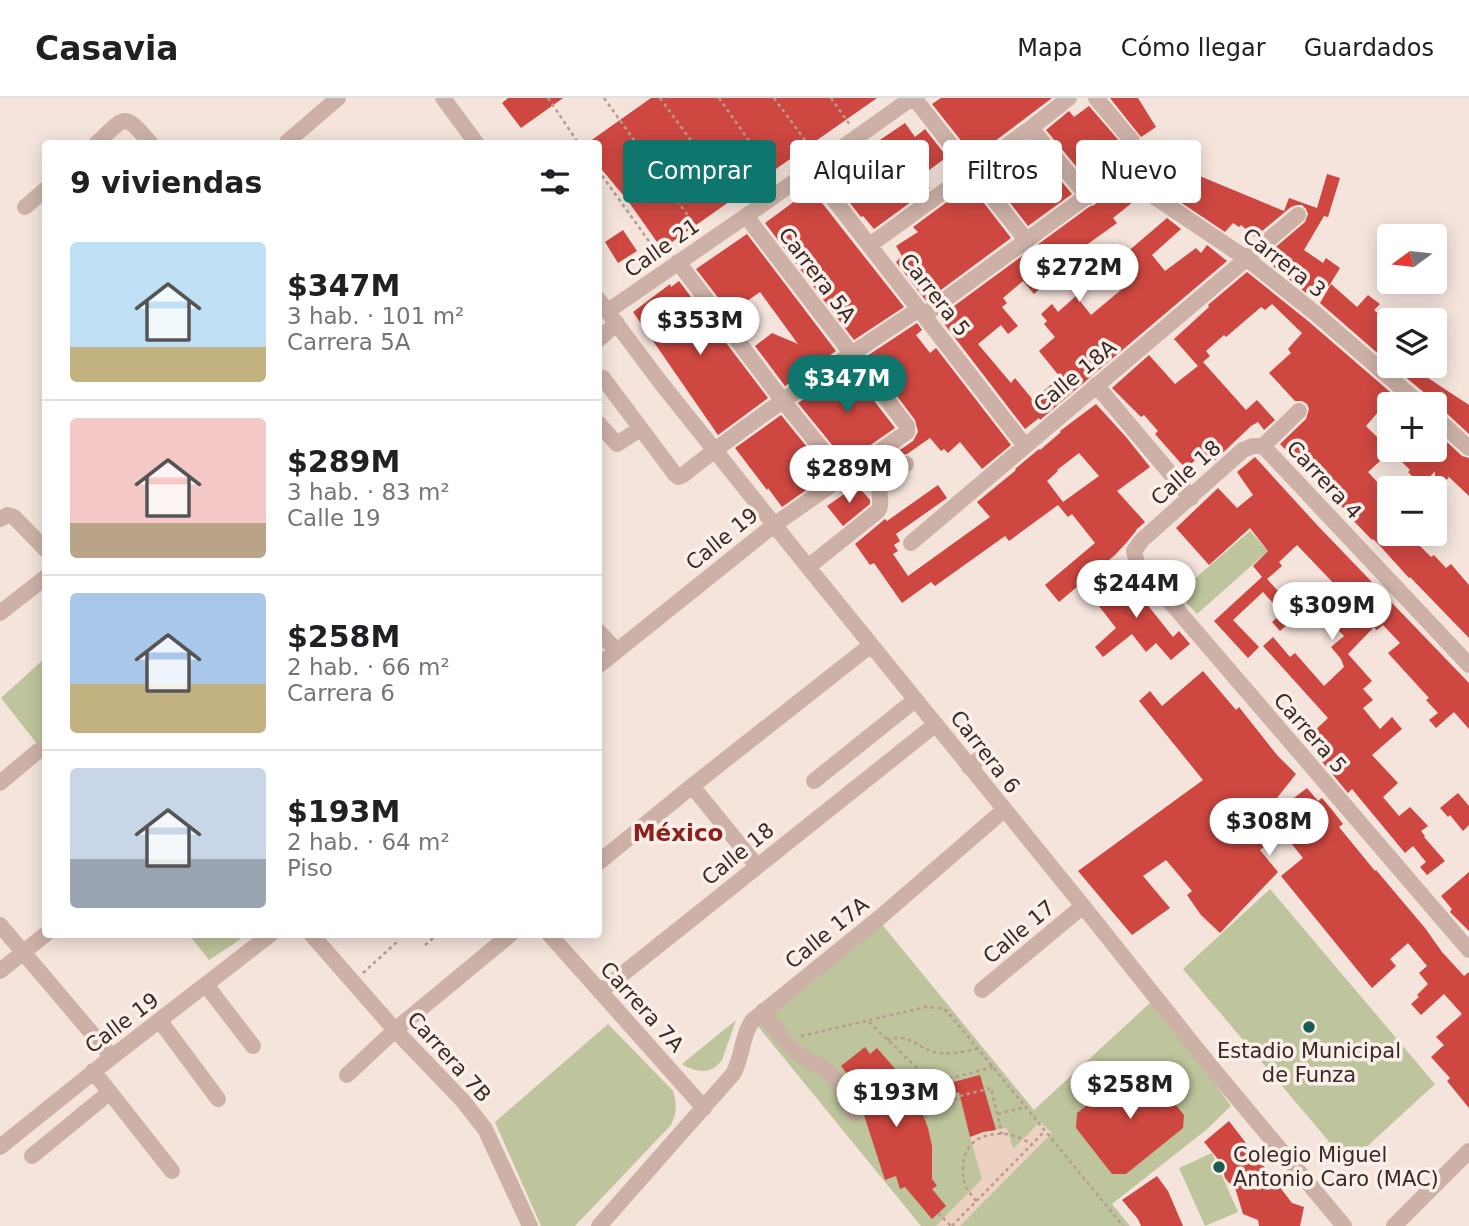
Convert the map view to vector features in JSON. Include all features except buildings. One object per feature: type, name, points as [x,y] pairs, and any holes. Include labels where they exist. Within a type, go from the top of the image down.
[{"type":"street","points":[[289,140],[338,98]]},
{"type":"street","points":[[443,98],[473,140]]},
{"type":"street","points":[[1015,140],[1069,98]]},
{"type":"street","points":[[1096,98],[1131,140]]},
{"type":"street","points":[[908,99],[943,140]]},
{"type":"street","name":"Calle 21","points":[[852,140],[908,99]]},
{"type":"street","points":[[101,140],[122,121],[128,120],[148,140]]},
{"type":"street","points":[[1031,128],[1076,182]]},
{"type":"street","name":"Calle 21","points":[[602,328],[608,311],[790,185]]},
{"type":"street","points":[[25,207],[42,192]]},
{"type":"street","points":[[870,245],[943,192]]},
{"type":"street","name":"Carrera 5","points":[[841,203],[870,245],[1025,446]]},
{"type":"street","points":[[996,203],[1027,241]]},
{"type":"street","points":[[602,379],[674,473],[678,477],[684,475],[714,450],[851,354],[922,312],[1080,203]]},
{"type":"street","name":"Carrera 3","points":[[1164,203],[1247,259],[1315,313],[1406,392]]},
{"type":"street","name":"Calle 18A","points":[[911,543],[1298,215]]},
{"type":"street","name":"Carrera 5A","points":[[746,216],[907,426]]},
{"type":"street","points":[[673,266],[843,475]]},
{"type":"street","name":"Carrera 6","points":[[608,311],[661,383],[774,525],[1208,1063],[1344,1226]]},
{"type":"street","points":[[1096,385],[1191,498]]},
{"type":"street","points":[[1263,446],[1299,411]]},
{"type":"street","name":"Calle 19","points":[[602,663],[774,525],[904,435],[907,426]]},
{"type":"street","points":[[602,427],[617,444],[640,429]]},
{"type":"street","points":[[1447,428],[1469,448]]},
{"type":"street","name":"Calle 18","points":[[1142,540],[1243,450],[1263,446]]},
{"type":"street","name":"Carrera 4","points":[[1263,446],[1469,665]]},
{"type":"street","points":[[808,567],[878,511],[881,505],[879,486],[883,480],[906,464]]},
{"type":"street","points":[[0,519],[8,515],[14,517],[42,539]]},
{"type":"street","name":"Carrera 5","points":[[1142,540],[1134,551],[1137,563],[1469,950]]},
{"type":"street","points":[[0,613],[42,580]]},
{"type":"street","points":[[602,635],[617,650]]},
{"type":"street","points":[[602,860],[871,645]]},
{"type":"street","points":[[814,781],[915,700]]},
{"type":"street","name":"Calle 18","points":[[600,992],[936,724]]},
{"type":"street","points":[[0,783],[38,751]]},
{"type":"street","points":[[969,767],[985,754]]},
{"type":"street","points":[[692,786],[757,866]]},
{"type":"street","name":"Calle 17A","points":[[599,1226],[733,1074],[752,1021],[878,919],[1004,810]]},
{"type":"street","name":"Calle 17","points":[[982,990],[1083,906]]},
{"type":"street","points":[[0,925],[112,1057]]},
{"type":"street","points":[[0,971],[42,937]]},
{"type":"street","name":"Calle 19","points":[[0,1147],[266,938]]},
{"type":"street","name":"Carrera 7B","points":[[314,938],[463,1101],[485,1129],[530,1226]]},
{"type":"street","points":[[348,1075],[396,1030],[506,938]]},
{"type":"street","name":"Carrera 7A","points":[[553,938],[704,1108]]},
{"type":"street","points":[[206,985],[253,1046]]},
{"type":"street","points":[[763,1011],[788,1045],[826,1069],[835,1079],[854,1113]]},
{"type":"street","points":[[160,1021],[218,1099]]},
{"type":"street","points":[[93,1072],[172,1171]]},
{"type":"street","points":[[32,1156],[110,1092]]},
{"type":"street","points":[[1394,1226],[1469,1151]]},
{"type":"path","points":[[548,98],[576,140]]},
{"type":"path","points":[[604,98],[707,243]]},
{"type":"path","points":[[660,98],[746,216]]},
{"type":"path","points":[[719,98],[783,190]]},
{"type":"path","points":[[774,98],[800,140]]},
{"type":"path","points":[[831,98],[858,136]]},
{"type":"path","points":[[602,175],[673,266]]},
{"type":"path","points":[[425,945],[433,938]]},
{"type":"path","points":[[353,982],[398,941]]},
{"type":"path","points":[[798,1037],[926,1007],[947,1011],[1123,1226]]},
{"type":"path","points":[[869,1021],[933,1083],[993,1067]]},
{"type":"path","points":[[887,1040],[911,1040],[923,1048],[946,1054],[978,1049]]},
{"type":"path","points":[[924,1118],[960,1096],[991,1088],[1002,1134]]},
{"type":"path","points":[[998,1115],[1026,1107]]},
{"type":"path","points":[[938,1213],[952,1226],[1045,1131]]},
{"type":"path","points":[[976,1201],[963,1179],[963,1157],[967,1148],[981,1137],[1002,1134],[1009,1134],[1032,1144]]},
{"type":"green space","points":[[1250,531],[1268,551],[1197,614],[1178,593]]},
{"type":"green space","points":[[42,661],[42,750],[1,698]]},
{"type":"green space","name":"Estadio Municipal de Funza","points":[[1270,889],[1435,1084],[1348,1164],[1183,969]]},
{"type":"green space","points":[[880,922],[1034,1110],[1151,1002],[1231,1106],[1206,1130],[1112,1204],[1130,1226],[921,1226],[757,1025]]},
{"type":"green space","points":[[191,938],[241,939],[209,960]]},
{"type":"green space","points":[[736,1020],[718,1065],[703,1071],[682,1064]]},
{"type":"green space","points":[[608,1024],[673,1091],[676,1104],[674,1116],[671,1125],[575,1226],[541,1226],[495,1122]]},
{"type":"green space","points":[[1212,1153],[1238,1212],[1205,1226],[1179,1168]]},
{"type":"shaded area","points":[[1040,1122],[1052,1133],[960,1226],[936,1226],[982,1179],[970,1137],[1007,1128],[1013,1149]]},
{"type":"place","name":"Estadio Municipal de Funza","points":[[1309,1027]]},
{"type":"place","name":"Colegio Miguel Antonio Caro (MAC)","points":[[1219,1167]]},
{"type":"district","name":"México","points":[[678,833]]}]
